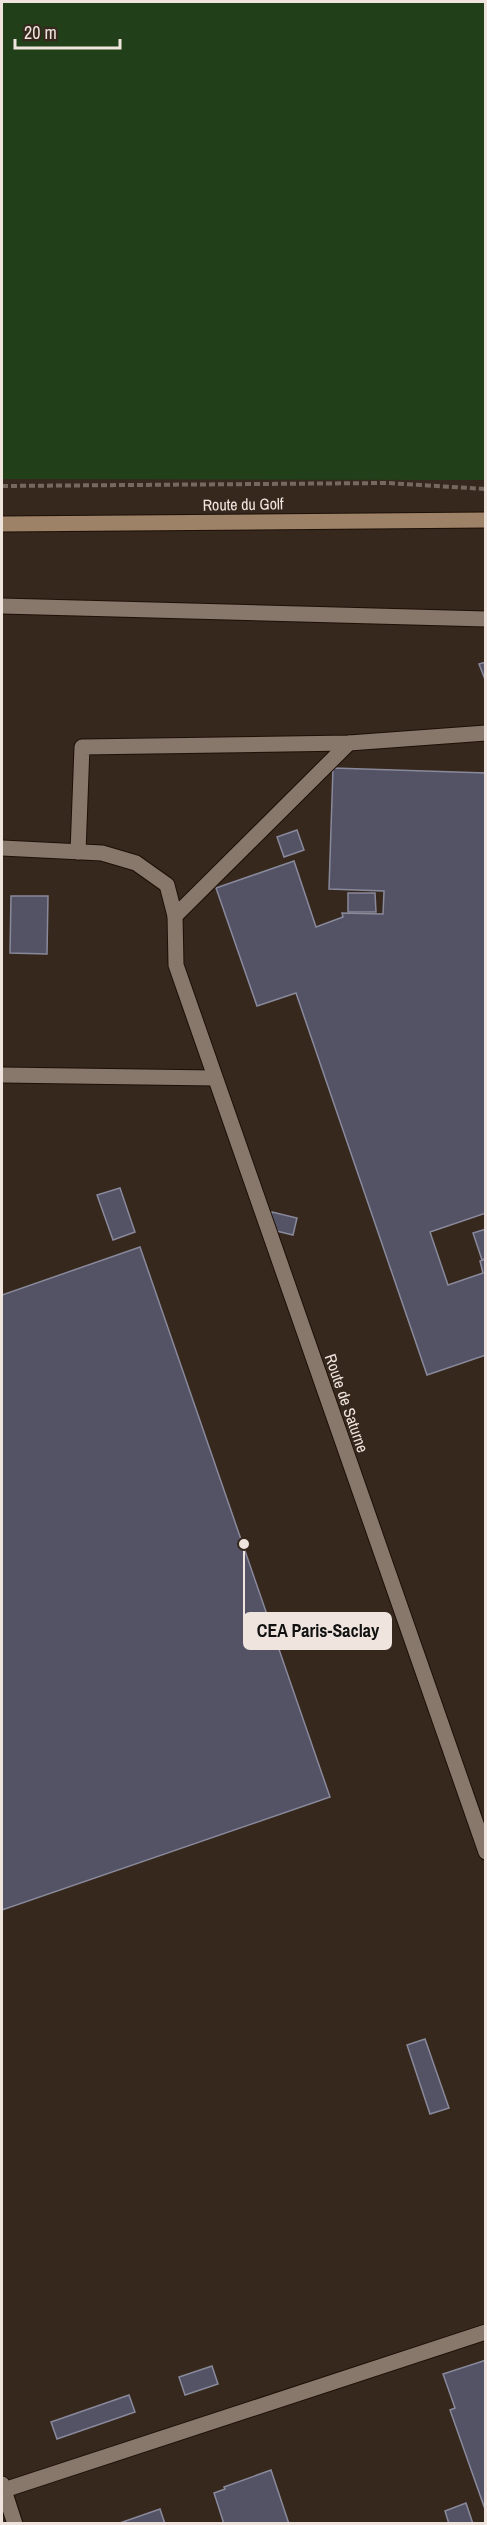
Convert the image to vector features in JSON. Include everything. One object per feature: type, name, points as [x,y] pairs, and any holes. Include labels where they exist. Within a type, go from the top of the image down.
[{"type":"street","name":"Route du Golf","points":[[2,524],[486,520]]},
{"type":"lane","points":[[2,606],[486,619]]},
{"type":"lane","points":[[78,852],[82,747],[349,743],[486,733]]},
{"type":"lane","points":[[175,916],[349,743]]},
{"type":"lane","name":"Route de Saturne","points":[[2,848],[102,853],[136,862],[167,885],[175,916],[176,965],[486,1852]]},
{"type":"lane","points":[[2,1075],[214,1078]]},
{"type":"lane","points":[[15,2523],[3,2487],[486,2332]]},
{"type":"path","points":[[2,486],[387,483],[486,489]]},
{"type":"green space","points":[[2,2],[485,2],[485,480],[2,479]]},
{"type":"building","points":[[486,662],[486,682],[479,664]]},
{"type":"building","points":[[333,768],[486,773],[486,1213],[430,1232],[448,1285],[483,1273],[480,1261],[486,1259],[486,1355],[427,1375],[296,993],[257,1006],[216,888],[294,861],[316,927],[343,917],[342,913],[383,914],[384,891],[329,889]]},
{"type":"building","points":[[297,830],[304,850],[284,857],[277,837]]},
{"type":"building","points":[[348,893],[375,893],[376,912],[348,912]]},
{"type":"building","points":[[11,896],[48,896],[47,954],[10,953]]},
{"type":"building","points":[[120,1188],[135,1232],[113,1240],[97,1195]]},
{"type":"building","points":[[272,1212],[297,1218],[293,1235],[268,1229]]},
{"type":"building","points":[[486,1229],[486,1258],[482,1260],[473,1233]]},
{"type":"building","points":[[140,1247],[330,1797],[2,1910],[2,1295]]},
{"type":"building","points":[[425,2039],[449,2108],[430,2114],[407,2045]]},
{"type":"building","points":[[486,2360],[486,2512],[450,2410],[455,2408],[443,2374]]},
{"type":"building","points":[[212,2366],[218,2384],[185,2395],[179,2377]]},
{"type":"building","points":[[129,2395],[135,2412],[57,2439],[51,2422]]},
{"type":"building","points":[[271,2470],[289,2524],[224,2524],[214,2493],[225,2489],[224,2487]]},
{"type":"building","points":[[466,2503],[473,2524],[449,2524],[445,2511]]},
{"type":"building","points":[[160,2509],[165,2524],[117,2524]]},
{"type":"place","name":"CEA Paris-Saclay","points":[[244,1544]]}]
